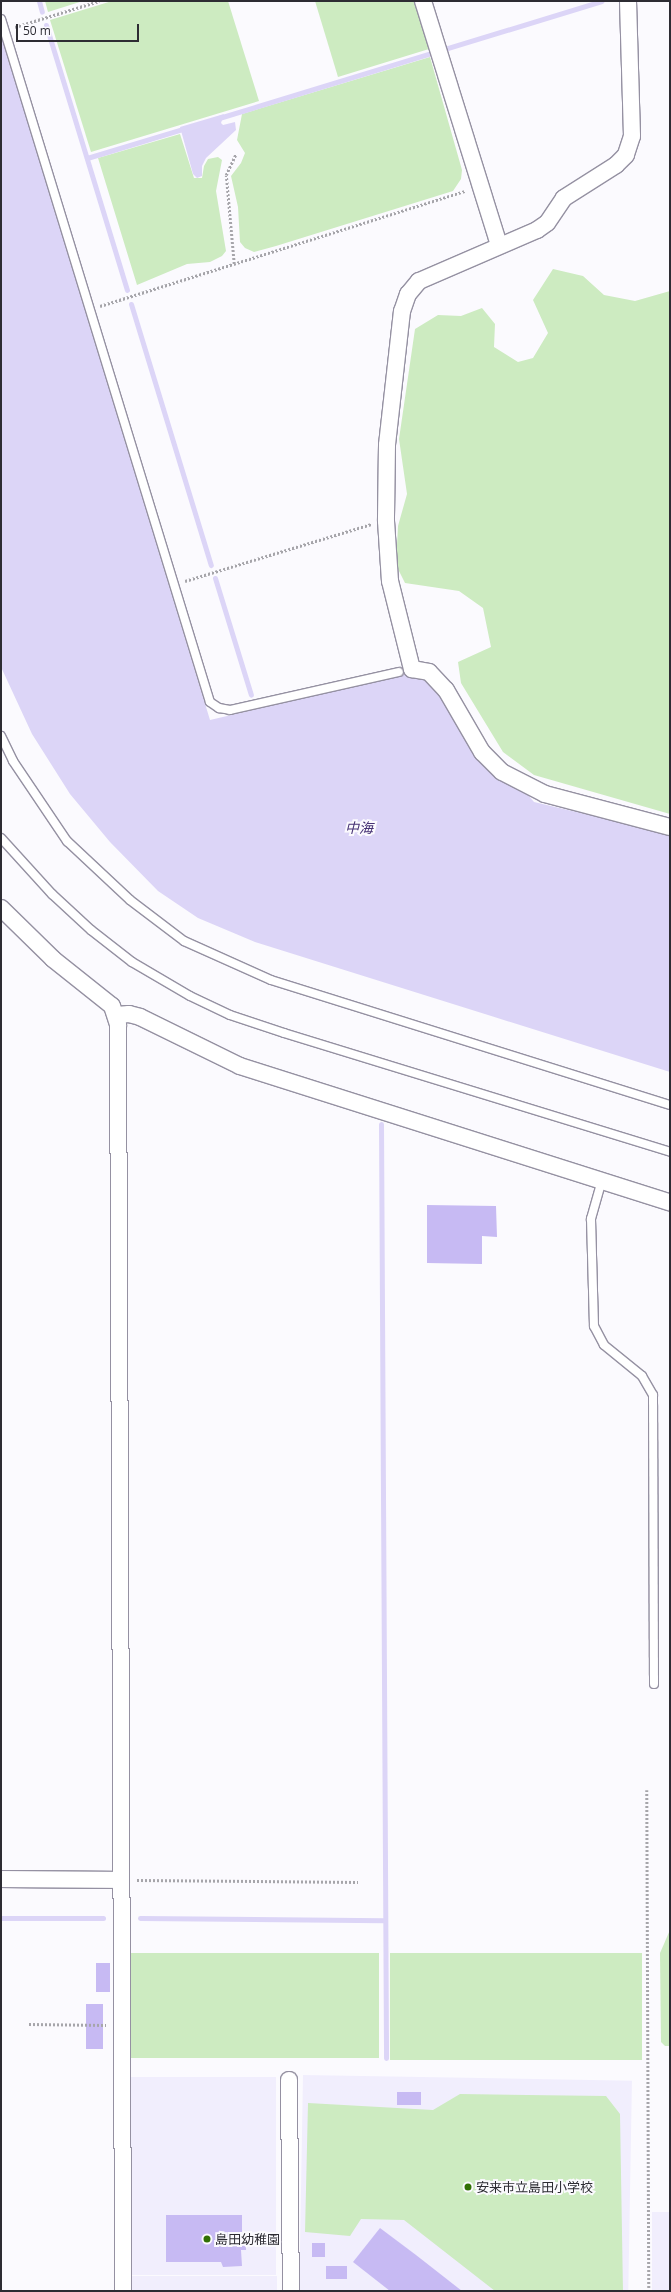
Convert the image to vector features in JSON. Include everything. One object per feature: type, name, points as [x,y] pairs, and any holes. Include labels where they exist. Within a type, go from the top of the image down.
[{"type":"street","points":[[423,1],[479,187],[499,245]]},
{"type":"street","points":[[628,1],[632,136],[626,155],[616,165],[564,198],[547,223],[537,230],[499,245],[419,281],[411,287],[402,311],[386,445],[386,521],[390,581],[405,670],[420,668],[437,678],[446,690],[482,752],[502,772],[545,794],[670,827]]},
{"type":"street","points":[[1,908],[53,959],[102,996],[117,1015],[123,2291]]},
{"type":"street","points":[[117,1015],[129,1014],[140,1017],[240,1066],[670,1202]]},
{"type":"street","points":[[1,1879],[120,1880]]},
{"type":"street","points":[[289,2080],[291,2291]]},
{"type":"lane","points":[[1,19],[210,702],[218,708],[230,710],[405,670]]},
{"type":"lane","points":[[1,736],[13,761],[67,841],[130,900],[184,940],[271,980],[670,1105]]},
{"type":"lane","points":[[1,838],[52,894],[91,930],[132,962],[190,996],[230,1014],[284,1033],[670,1152]]},
{"type":"lane","points":[[602,1180],[591,1219],[594,1326],[604,1345],[642,1376],[653,1395],[654,1684]]},
{"type":"path","points":[[4,31],[99,1]]},
{"type":"path","points":[[234,264],[226,175],[236,154]]},
{"type":"path","points":[[90,309],[479,187]]},
{"type":"path","points":[[174,584],[378,522]]},
{"type":"path","points":[[647,1790],[649,2291]]},
{"type":"path","points":[[120,1880],[358,1882]]},
{"type":"path","points":[[29,2024],[121,2026]]},
{"type":"shaded area","name":"安来市立島田小学校","points":[[303,2075],[632,2081],[628,2291],[299,2291]]},
{"type":"shaded area","points":[[131,2077],[276,2077],[276,2275],[131,2275]]},
{"type":"shaded area","points":[[652,2212],[670,2212],[670,2291],[652,2291]]},
{"type":"shaded area","points":[[132,2276],[277,2276],[277,2291],[132,2291]]},
{"type":"green space","points":[[45,1],[83,1],[48,12]]},
{"type":"green space","points":[[112,1],[228,1],[259,101],[91,152],[50,20]]},
{"type":"green space","points":[[315,1],[414,1],[429,49],[338,77]]},
{"type":"green space","points":[[430,57],[462,170],[461,179],[453,191],[276,246],[254,252],[245,248],[240,242],[238,207],[231,176],[241,163],[245,153],[237,140],[242,114]]},
{"type":"green space","points":[[180,134],[194,178],[202,178],[204,166],[208,159],[218,157],[222,160],[216,191],[226,251],[222,256],[210,262],[187,264],[137,285],[98,158]]},
{"type":"green space","points":[[553,269],[583,276],[604,295],[635,301],[670,291],[670,814],[534,775],[503,752],[461,683],[458,662],[491,647],[483,608],[459,591],[405,583],[396,565],[398,526],[407,494],[399,439],[415,329],[438,315],[461,316],[482,308],[495,324],[494,347],[518,362],[533,358],[548,333],[533,300]]},
{"type":"green space","points":[[670,1930],[670,2046],[665,2046],[661,2042],[660,1953]]},
{"type":"green space","points":[[131,1953],[379,1953],[379,2058],[131,2058]]},
{"type":"green space","points":[[390,1953],[642,1953],[642,2060],[390,2060]]},
{"type":"green space","name":"安来市立島田小学校","points":[[460,2094],[606,2096],[620,2114],[623,2291],[495,2291],[404,2220],[361,2219],[350,2236],[305,2232],[308,2103],[433,2110]]},
{"type":"water","name":"中海","points":[[1,36],[210,720],[403,675],[412,674],[428,677],[534,802],[670,834],[670,1072],[255,942],[198,918],[158,891],[110,842],[70,794],[32,734],[1,667]]},
{"type":"water","points":[[224,114],[221,123],[223,125],[235,122],[236,130],[206,158],[202,166],[202,176],[197,178],[193,174],[180,127]]},
{"type":"building","points":[[427,1205],[496,1206],[497,1237],[482,1236],[482,1264],[427,1263]]},
{"type":"building","points":[[96,1963],[110,1963],[110,1992],[96,1992]]},
{"type":"building","points":[[86,2004],[103,2004],[103,2049],[86,2049]]},
{"type":"building","points":[[397,2092],[421,2092],[421,2105],[397,2105]]},
{"type":"building","points":[[166,2215],[242,2215],[242,2236],[246,2237],[246,2250],[241,2250],[242,2266],[223,2267],[221,2262],[166,2262]]},
{"type":"building","points":[[380,2228],[462,2291],[390,2291],[353,2262]]},
{"type":"building","points":[[312,2243],[325,2243],[325,2257],[312,2257]]},
{"type":"building","points":[[326,2266],[347,2266],[347,2279],[326,2279]]},
{"type":"waterway","points":[[39,1],[42,12]]},
{"type":"waterway","points":[[219,118],[602,1]]},
{"type":"waterway","points":[[46,25],[127,290]]},
{"type":"waterway","points":[[87,158],[186,128]]},
{"type":"waterway","points":[[131,304],[211,565]]},
{"type":"waterway","points":[[215,578],[251,695]]},
{"type":"waterway","points":[[381,1124],[386,2058]]},
{"type":"waterway","points":[[1,1918],[103,1918]]},
{"type":"waterway","points":[[140,1918],[384,1920]]},
{"type":"place","name":"安来市立島田小学校","points":[[468,2187]]},
{"type":"place","name":"島田幼稚園","points":[[207,2239]]}]
